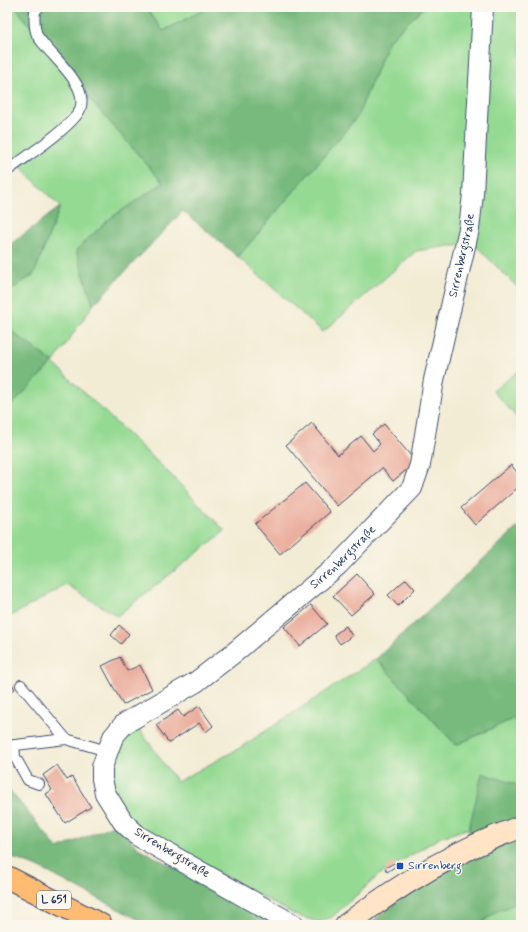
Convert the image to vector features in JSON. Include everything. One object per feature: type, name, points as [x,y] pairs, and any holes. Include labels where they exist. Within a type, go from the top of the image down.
[{"type":"main road","name":"L 651","points":[[7,877],[101,925]]},
{"type":"street","name":"Sirrenbergstraße","points":[[294,925],[138,836],[123,822],[105,793],[102,779],[102,767],[113,737],[124,724],[196,682],[235,652],[338,565],[412,488],[420,465],[434,380],[469,229],[474,194],[483,7]]},
{"type":"street","points":[[346,925],[404,884],[428,870],[470,848],[521,827]]},
{"type":"lane","points":[[7,171],[77,115],[82,103],[81,91],[37,36],[34,23],[35,11],[39,7]]},
{"type":"lane","points":[[21,685],[66,739]]},
{"type":"lane","points":[[39,784],[28,780],[11,745],[66,739],[107,751]]},
{"type":"green space","points":[[7,7],[15,7],[94,104],[163,183],[109,219],[76,250],[93,305],[53,363],[169,473],[225,531],[117,616],[67,585],[7,618],[7,410],[53,362],[7,329],[7,293],[34,274],[60,207],[10,156],[7,156]]},
{"type":"green space","points":[[15,7],[146,7],[163,31],[209,7],[424,7],[389,40],[357,117],[238,257],[183,211],[93,305],[76,250],[109,219],[163,183],[94,104]]},
{"type":"green space","points":[[146,7],[209,7],[163,31]]},
{"type":"green space","points":[[424,7],[521,7],[521,291],[475,245],[449,246],[416,251],[323,332],[238,257],[357,117],[389,40]]},
{"type":"green space","points":[[60,207],[34,274],[7,293],[7,247]]},
{"type":"green space","points":[[7,328],[53,362],[7,410]]},
{"type":"green space","points":[[521,369],[521,422],[493,391]]},
{"type":"green space","points":[[521,524],[521,715],[456,745],[376,659]]},
{"type":"green space","points":[[376,659],[456,745],[521,715],[521,812],[439,838],[379,875],[332,917],[318,922],[295,915],[149,834],[132,820],[118,800],[111,779],[114,759],[122,740],[135,723],[177,782],[238,749]]},
{"type":"green space","points":[[482,773],[521,786],[521,817],[466,842]]},
{"type":"green space","points":[[7,787],[58,849],[115,824],[138,848],[243,905],[276,925],[149,925],[38,867],[7,856]]},
{"type":"green space","points":[[521,837],[521,902],[495,912],[479,925],[368,925],[420,885],[467,860]]},
{"type":"green space","points":[[521,902],[521,925],[479,925],[495,912]]},
{"type":"building","points":[[312,423],[338,455],[361,436],[373,451],[380,444],[372,434],[384,424],[416,462],[393,481],[382,468],[337,506],[286,445]]},
{"type":"building","points":[[511,465],[521,477],[521,485],[475,525],[461,508]]},
{"type":"building","points":[[305,483],[330,512],[280,554],[255,524]]},
{"type":"building","points":[[357,574],[375,594],[351,615],[333,596]]},
{"type":"building","points":[[406,579],[415,589],[398,606],[388,595]]},
{"type":"building","points":[[311,605],[327,624],[300,646],[284,627]]},
{"type":"building","points":[[119,625],[129,634],[121,644],[111,635]]},
{"type":"building","points":[[346,626],[352,636],[340,644],[334,635]]},
{"type":"building","points":[[120,657],[127,671],[140,665],[152,689],[123,705],[102,666]]},
{"type":"building","points":[[7,676],[15,689],[7,694]]},
{"type":"building","points":[[199,706],[213,726],[206,732],[199,723],[169,743],[156,725],[178,710],[183,717]]},
{"type":"building","points":[[57,765],[67,780],[72,777],[91,807],[65,823],[46,794],[52,790],[43,775]]},
{"type":"building","points":[[394,863],[396,866],[387,872],[385,868]]},
{"type":"place","name":"Sirrenberg","points":[[400,866]]}]
